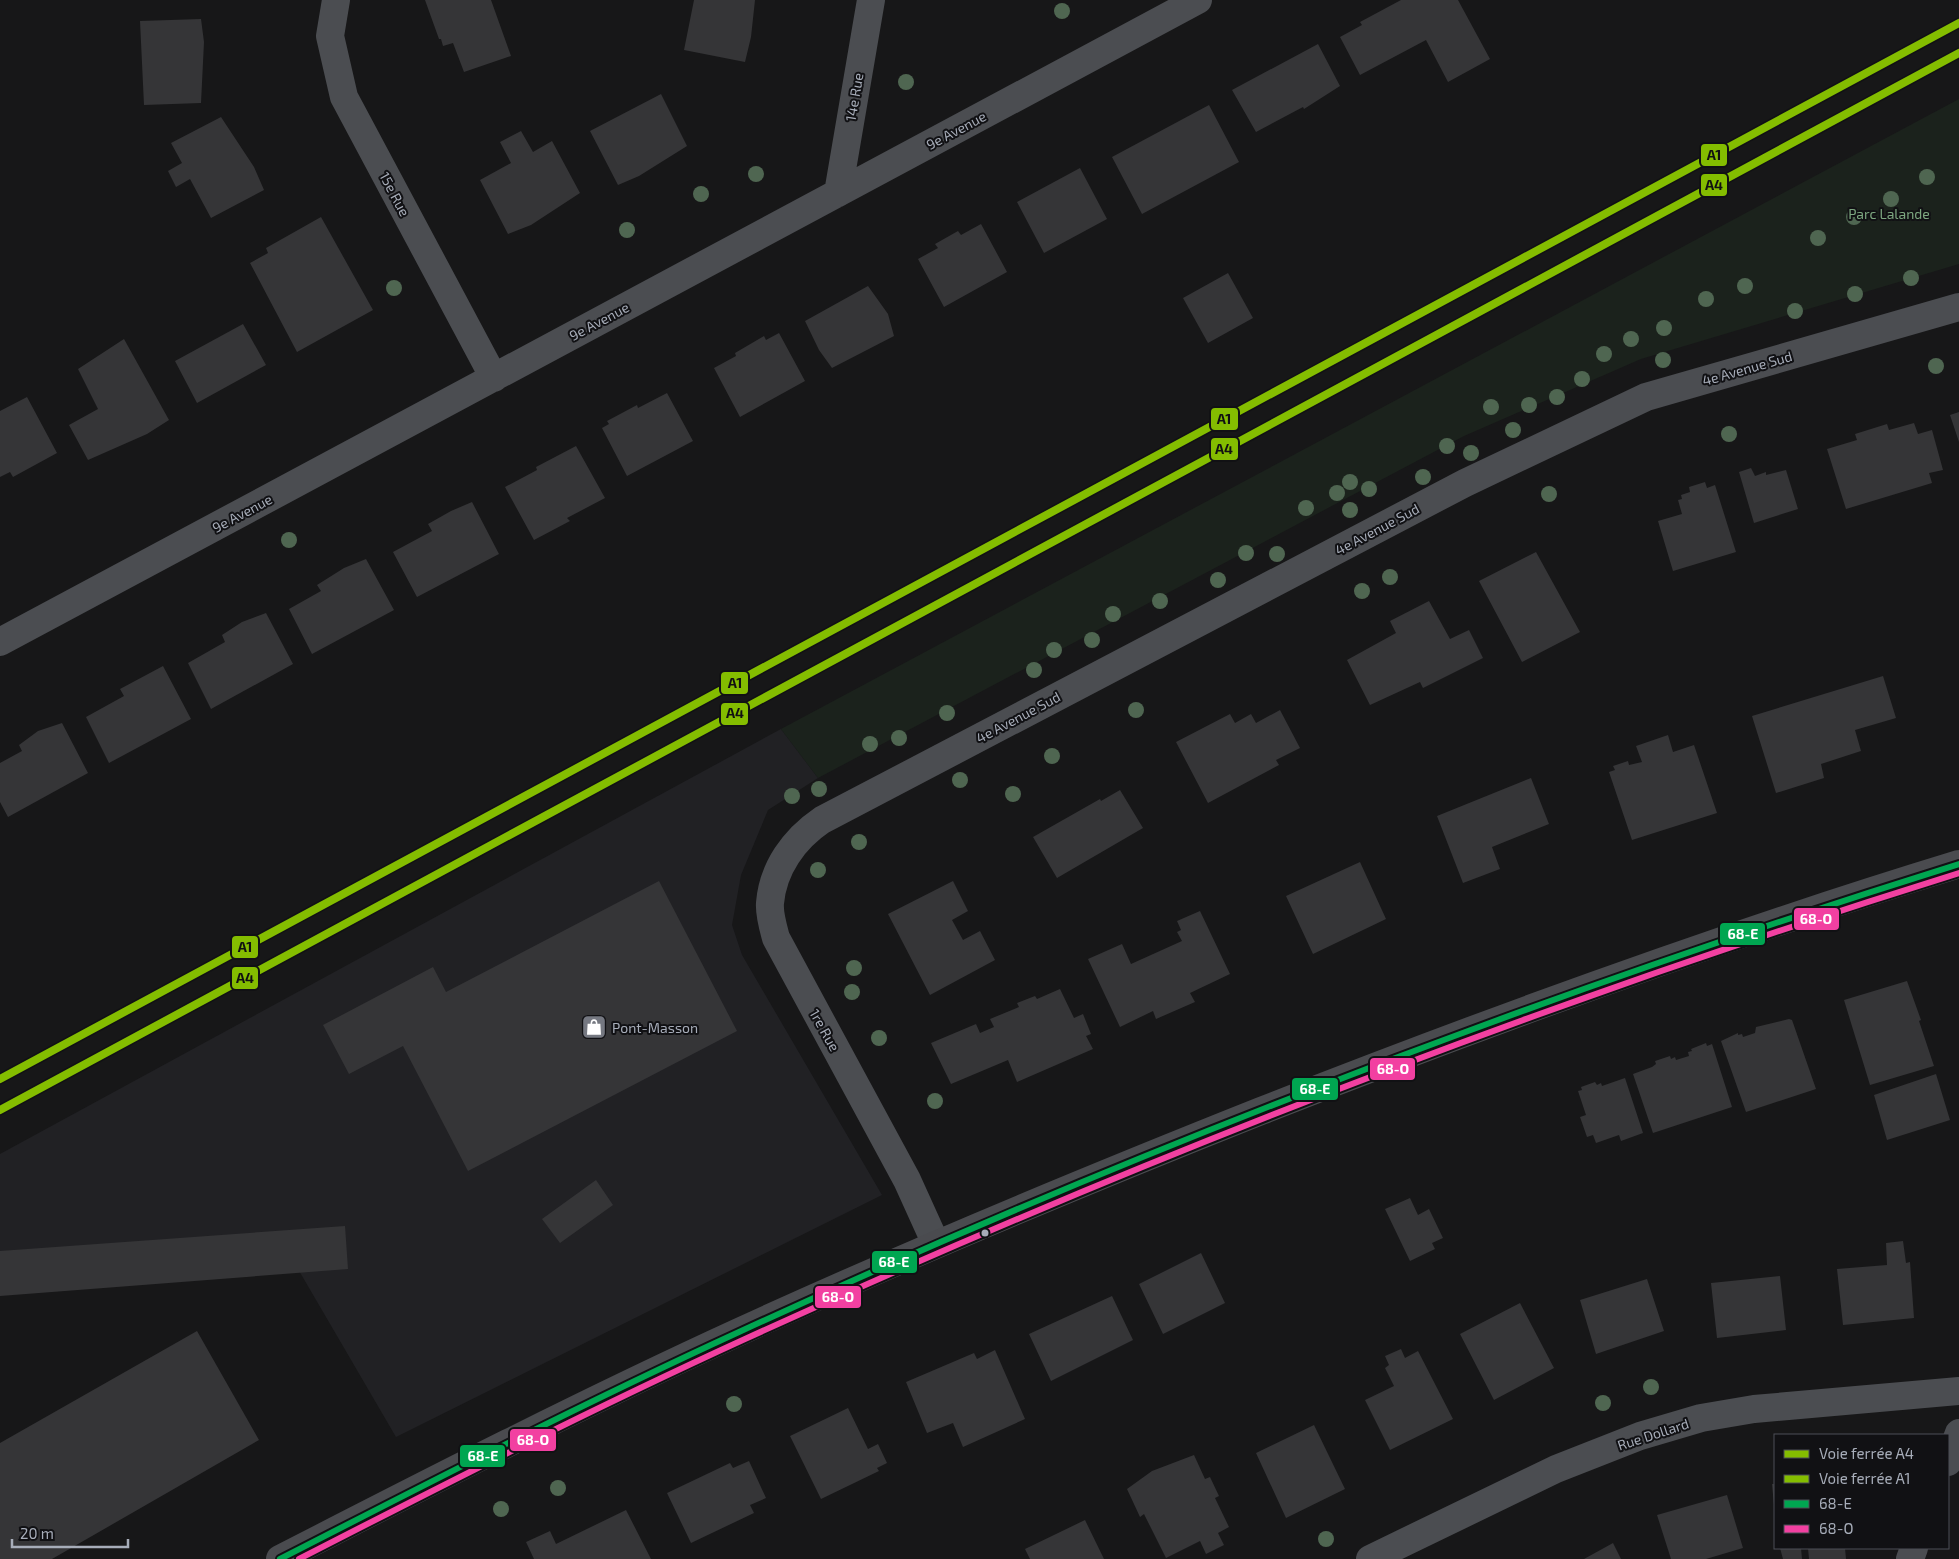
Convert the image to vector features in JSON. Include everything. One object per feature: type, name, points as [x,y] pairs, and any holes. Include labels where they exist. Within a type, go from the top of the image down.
[{"type":"main road","points":[[280,1559],[512,1441],[659,1370],[936,1244],[1155,1152],[1402,1056],[1649,966],[1959,864]]},
{"type":"street","name":"15e Rue","points":[[336,0],[330,36],[344,98],[494,378]]},
{"type":"street","name":"14e Rue","points":[[838,193],[870,0]]},
{"type":"street","name":"9e Avenue","points":[[0,642],[1198,0]]},
{"type":"street","name":"4e Avenue Sud","points":[[822,820],[1456,488],[1646,398],[1959,307]]},
{"type":"street","name":"1re Rue","points":[[822,820],[806,831],[782,861],[770,904],[776,938],[907,1180],[936,1244]]},
{"type":"street","name":"Rue Dollard","points":[[1370,1559],[1556,1469],[1640,1436],[1701,1418],[1754,1409],[1959,1392]]},
{"type":"street","points":[[1949,1459],[1959,1433]]},
{"type":"shaded area","points":[[781,729],[818,778],[768,810],[741,875],[732,925],[742,955],[882,1195],[396,1437],[298,1269],[0,1279],[0,1154]]},
{"type":"green space","name":"Parc Lalande","points":[[1959,99],[1959,264],[1641,359],[1464,436],[818,778],[781,729]]},
{"type":"building","points":[[425,0],[491,0],[511,56],[464,72],[453,43],[443,46],[441,39],[439,39]]},
{"type":"building","points":[[694,0],[755,0],[751,37],[745,62],[684,50]]},
{"type":"building","points":[[1401,0],[1458,0],[1490,59],[1448,82],[1426,40],[1360,75],[1340,37],[1362,25],[1360,22]]},
{"type":"building","points":[[201,19],[204,42],[201,103],[144,105],[140,21]]},
{"type":"building","points":[[1318,44],[1340,86],[1304,109],[1303,107],[1256,132],[1232,90]]},
{"type":"building","points":[[661,94],[687,146],[639,176],[618,185],[590,131]]},
{"type":"building","points":[[1209,105],[1239,162],[1142,214],[1112,157]]},
{"type":"building","points":[[221,117],[254,167],[264,190],[211,218],[190,179],[176,187],[168,171],[182,163],[171,143]]},
{"type":"building","points":[[521,131],[533,152],[552,141],[580,193],[531,225],[508,234],[480,180],[511,163],[500,142]]},
{"type":"building","points":[[1080,168],[1107,219],[1044,253],[1017,202]]},
{"type":"building","points":[[321,217],[373,310],[297,352],[250,263],[268,253],[266,248]]},
{"type":"building","points":[[981,224],[1007,272],[944,307],[918,259],[938,248],[935,244],[958,231],[961,235]]},
{"type":"building","points":[[1228,273],[1253,318],[1208,343],[1183,298]]},
{"type":"building","points":[[868,286],[888,314],[894,336],[832,368],[819,350],[805,321]]},
{"type":"building","points":[[243,324],[266,365],[197,403],[175,361]]},
{"type":"building","points":[[779,333],[805,381],[740,417],[714,368],[736,356],[735,353],[764,336],[766,340]]},
{"type":"building","points":[[124,339],[169,420],[147,434],[88,460],[69,425],[98,409],[78,369]]},
{"type":"building","points":[[667,393],[693,441],[627,476],[602,428],[609,424],[607,421],[637,405],[638,408]]},
{"type":"building","points":[[27,397],[57,453],[13,477],[10,472],[0,477],[0,411]]},
{"type":"building","points":[[1959,412],[1959,442],[1950,415]]},
{"type":"building","points":[[1914,423],[1918,434],[1932,430],[1943,470],[1929,473],[1932,483],[1846,509],[1827,449],[1857,440],[1855,434],[1887,424],[1889,430]]},
{"type":"building","points":[[576,446],[605,498],[567,518],[570,521],[534,540],[505,487],[537,470],[536,467]]},
{"type":"building","points":[[1751,468],[1755,476],[1766,472],[1766,475],[1786,470],[1798,509],[1754,523],[1739,472]]},
{"type":"building","points":[[1705,482],[1707,488],[1715,485],[1736,552],[1673,571],[1658,521],[1682,514],[1678,500],[1682,499],[1681,495],[1690,492],[1689,487]]},
{"type":"building","points":[[472,502],[499,554],[417,597],[393,552],[432,531],[428,524]]},
{"type":"building","points":[[1536,552],[1580,632],[1522,662],[1479,581]]},
{"type":"building","points":[[366,559],[394,610],[312,654],[289,609],[321,591],[317,585],[344,568]]},
{"type":"building","points":[[1429,601],[1450,639],[1469,630],[1483,658],[1423,688],[1420,682],[1370,705],[1347,660],[1396,633],[1390,621]]},
{"type":"building","points":[[266,613],[293,664],[211,709],[188,663],[225,642],[222,635],[242,622]]},
{"type":"building","points":[[163,666],[191,719],[109,763],[86,717],[124,696],[120,689]]},
{"type":"building","points":[[1883,676],[1896,718],[1855,730],[1861,751],[1821,764],[1824,778],[1776,793],[1752,716]]},
{"type":"building","points":[[1280,710],[1300,748],[1276,760],[1279,765],[1208,803],[1176,742],[1230,714],[1235,723],[1251,714],[1256,723]]},
{"type":"building","points":[[62,723],[88,773],[8,817],[0,802],[0,763],[22,751],[19,745],[38,731]]},
{"type":"building","points":[[1668,735],[1673,752],[1694,745],[1717,813],[1632,840],[1609,772],[1615,770],[1613,766],[1628,761],[1629,765],[1642,762],[1636,746]]},
{"type":"building","points":[[1531,778],[1549,824],[1492,847],[1500,869],[1463,883],[1437,816]]},
{"type":"building","points":[[1120,790],[1143,828],[1057,878],[1033,837],[1100,799],[1101,801]]},
{"type":"building","points":[[1360,862],[1386,919],[1313,954],[1286,896]]},
{"type":"building","points":[[659,881],[737,1031],[468,1171],[403,1046],[349,1074],[323,1025],[433,967],[446,992]]},
{"type":"building","points":[[953,881],[968,911],[952,920],[963,940],[980,931],[995,960],[930,995],[888,914]]},
{"type":"building","points":[[1200,911],[1230,974],[1190,993],[1195,1002],[1156,1019],[1153,1011],[1120,1027],[1088,959],[1122,944],[1131,964],[1182,941],[1177,932],[1181,930],[1177,921]]},
{"type":"building","points":[[1907,981],[1921,1020],[1919,1021],[1934,1066],[1870,1085],[1844,1000]]},
{"type":"building","points":[[1060,989],[1074,1018],[1083,1014],[1091,1034],[1086,1036],[1093,1049],[1017,1082],[1008,1060],[951,1084],[931,1043],[976,1024],[980,1033],[994,1027],[990,1019],[1019,1007],[1017,1003],[1035,996],[1037,999]]},
{"type":"building","points":[[1789,1019],[1792,1020],[1816,1089],[1746,1112],[1721,1041],[1738,1033],[1738,1035],[1742,1034],[1743,1037],[1755,1033],[1756,1027]]},
{"type":"building","points":[[1706,1043],[1707,1046],[1712,1044],[1732,1107],[1653,1133],[1633,1074],[1652,1067],[1656,1064],[1655,1061],[1670,1056],[1671,1059],[1675,1057],[1676,1060],[1689,1056],[1688,1052],[1692,1051],[1691,1049]]},
{"type":"building","points":[[1936,1074],[1950,1120],[1887,1140],[1874,1095]]},
{"type":"building","points":[[1625,1078],[1643,1133],[1621,1141],[1619,1135],[1596,1143],[1593,1135],[1587,1137],[1580,1117],[1586,1115],[1578,1091],[1582,1090],[1581,1087],[1595,1082],[1597,1085],[1601,1083],[1602,1086]]},
{"type":"building","points":[[596,1180],[613,1205],[560,1243],[542,1219]]},
{"type":"building","points":[[1410,1198],[1418,1215],[1429,1209],[1443,1238],[1432,1243],[1435,1249],[1410,1261],[1385,1209]]},
{"type":"building","points":[[345,1226],[348,1269],[0,1296],[0,1251]]},
{"type":"building","points":[[1903,1241],[1906,1263],[1910,1262],[1914,1318],[1843,1325],[1837,1269],[1887,1265],[1886,1243]]},
{"type":"building","points":[[1201,1253],[1225,1303],[1163,1334],[1139,1284]]},
{"type":"building","points":[[1780,1276],[1786,1330],[1717,1338],[1711,1283]]},
{"type":"building","points":[[1647,1279],[1664,1331],[1596,1354],[1580,1300]]},
{"type":"building","points":[[1112,1296],[1133,1340],[1051,1381],[1029,1334]]},
{"type":"building","points":[[1520,1303],[1554,1368],[1494,1400],[1460,1334]]},
{"type":"building","points":[[197,1331],[259,1440],[52,1559],[0,1559],[0,1443]]},
{"type":"building","points":[[1401,1349],[1405,1358],[1418,1351],[1453,1419],[1390,1450],[1365,1400],[1394,1386],[1385,1368],[1389,1365],[1385,1356]]},
{"type":"building","points":[[995,1350],[1025,1419],[963,1447],[953,1423],[927,1433],[906,1382],[974,1353],[977,1359]]},
{"type":"building","points":[[848,1408],[868,1449],[878,1444],[887,1463],[877,1468],[879,1471],[821,1499],[790,1436]]},
{"type":"building","points":[[1314,1425],[1345,1489],[1286,1518],[1256,1453]]},
{"type":"building","points":[[1194,1455],[1205,1479],[1210,1477],[1219,1496],[1215,1498],[1229,1527],[1218,1533],[1224,1545],[1206,1554],[1200,1541],[1166,1558],[1144,1514],[1140,1517],[1127,1489],[1152,1471]]},
{"type":"building","points":[[749,1461],[766,1498],[750,1505],[754,1513],[691,1543],[667,1493],[730,1463],[733,1468]]},
{"type":"building","points":[[1772,1484],[1774,1484],[1774,1505]]},
{"type":"building","points":[[1727,1495],[1743,1548],[1706,1559],[1671,1559],[1657,1515]]},
{"type":"building","points":[[626,1510],[651,1559],[534,1559],[526,1542],[550,1531],[556,1544]]},
{"type":"building","points":[[1085,1520],[1104,1559],[1030,1559],[1025,1549]]},
{"type":"building","points":[[1613,1543],[1621,1559],[1584,1559]]},
{"type":"building","points":[[1780,1549],[1801,1549],[1802,1559],[1783,1559]]},
{"type":"building","points":[[1808,1549],[1845,1549],[1846,1559],[1809,1559]]},
{"type":"rail line","name":"A1","points":[[0,1079],[1959,23]]},
{"type":"rail line","name":"A4","points":[[0,1110],[1959,53]]},
{"type":"transit line","name":"68-E","points":[[280,1559],[623,1386],[888,1265],[1038,1200],[1342,1078],[1495,1021],[1649,966],[1959,864]]},
{"type":"transit line","name":"68-O","points":[[299,1559],[521,1446],[745,1339],[1043,1208],[1193,1146],[1497,1030],[1650,975],[1959,873]]},
{"type":"place","name":"Pont-Masson","points":[[594,1027]]}]
